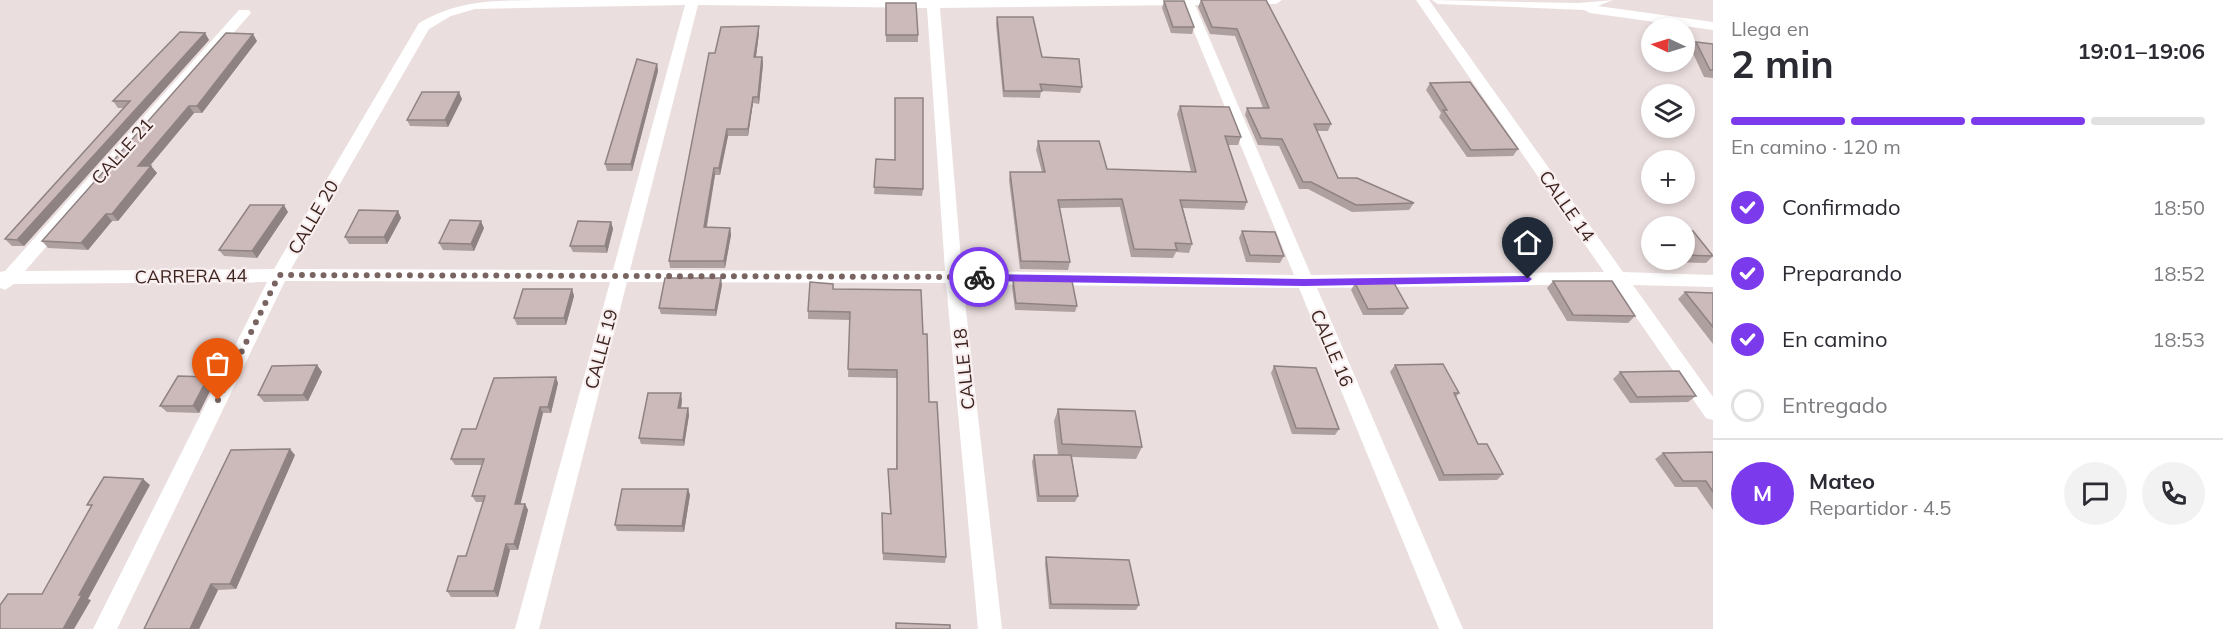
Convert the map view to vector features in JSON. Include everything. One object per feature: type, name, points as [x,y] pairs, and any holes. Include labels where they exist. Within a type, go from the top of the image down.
[{"type":"street","name":"CALLE 20","points":[[105,629],[279,275],[424,26],[446,13],[474,5],[693,0],[933,2],[1276,0]]},
{"type":"street","name":"CALLE 19","points":[[527,629],[693,0]]},
{"type":"street","name":"CALLE 16","points":[[1188,0],[1451,629]]},
{"type":"street","name":"CALLE 14","points":[[1422,0],[1713,412]]},
{"type":"street","points":[[1438,0],[1579,7],[1713,26]]},
{"type":"street","points":[[1579,7],[1607,0]]},
{"type":"street","name":"CALLE 18","points":[[933,2],[954,277],[990,629]]},
{"type":"street","name":"CALLE 21","points":[[3,282],[244,13]]},
{"type":"street","name":"CARRERA 44","points":[[3,282],[279,275],[620,278],[954,277],[1304,282],[1617,278],[1713,280]]},
{"type":"building","points":[[1201,0],[1266,0],[1331,124],[1314,124],[1338,178],[1357,178],[1414,203],[1356,205],[1311,182],[1303,182],[1282,139],[1261,138],[1247,108],[1269,108],[1237,29],[1212,27]]},
{"type":"building","points":[[1164,1],[1184,1],[1194,27],[1173,27]]},
{"type":"building","points":[[886,3],[916,3],[918,35],[886,35]]},
{"type":"building","points":[[997,17],[1033,17],[1042,57],[1079,59],[1082,87],[1040,84],[1042,91],[1004,91]]},
{"type":"building","points":[[759,26],[754,57],[762,57],[758,97],[753,97],[748,129],[727,129],[719,168],[714,168],[704,227],[730,228],[724,261],[669,261],[709,53],[715,53],[721,27]]},
{"type":"building","points":[[180,32],[205,33],[17,240],[5,239],[130,101],[113,101]]},
{"type":"building","points":[[226,33],[253,34],[197,106],[189,106],[138,166],[151,166],[112,214],[106,214],[81,243],[42,241]]},
{"type":"building","points":[[1696,42],[1713,44],[1713,70],[1710,70]]},
{"type":"building","points":[[637,59],[657,64],[631,164],[605,164]]},
{"type":"building","points":[[1470,82],[1518,149],[1471,150],[1443,110],[1447,110],[1430,83]]},
{"type":"building","points":[[422,92],[459,92],[445,120],[407,120]]},
{"type":"building","points":[[895,98],[923,98],[923,189],[874,187],[876,159],[895,160]]},
{"type":"building","points":[[1180,106],[1229,107],[1241,137],[1225,136],[1247,202],[1180,200],[1192,244],[1175,243],[1177,250],[1134,249],[1122,199],[1058,200],[1070,262],[1021,261],[1010,172],[1045,172],[1038,141],[1099,141],[1107,169],[1196,172]]},
{"type":"building","points":[[250,205],[284,205],[252,251],[219,250]]},
{"type":"building","points":[[359,210],[398,211],[384,237],[345,237]]},
{"type":"building","points":[[450,220],[481,221],[471,244],[439,243]]},
{"type":"building","points":[[578,221],[611,222],[605,246],[570,246]]},
{"type":"building","points":[[1242,231],[1275,232],[1284,256],[1250,255]]},
{"type":"building","points":[[1695,234],[1713,256],[1695,255]]},
{"type":"building","points":[[665,278],[721,278],[715,310],[659,308]]},
{"type":"building","points":[[1013,280],[1072,281],[1077,306],[1016,303]]},
{"type":"building","points":[[1553,281],[1612,281],[1635,316],[1573,315]]},
{"type":"building","points":[[810,282],[833,284],[833,289],[921,290],[923,334],[927,334],[929,402],[937,402],[946,557],[883,553],[882,513],[891,514],[888,469],[897,469],[897,370],[848,369],[850,312],[808,311]]},
{"type":"building","points":[[1355,283],[1394,283],[1408,308],[1368,309]]},
{"type":"building","points":[[523,289],[572,289],[564,318],[514,318]]},
{"type":"building","points":[[1685,292],[1713,293],[1713,327]]},
{"type":"building","points":[[1443,364],[1459,393],[1454,393],[1478,444],[1487,444],[1503,474],[1444,475],[1395,365]]},
{"type":"building","points":[[317,365],[303,395],[258,395],[272,366]]},
{"type":"building","points":[[1274,366],[1316,368],[1339,429],[1296,428]]},
{"type":"building","points":[[1679,371],[1696,396],[1637,397],[1620,372]]},
{"type":"building","points":[[178,376],[208,377],[193,406],[160,406]]},
{"type":"building","points":[[556,377],[548,407],[540,407],[515,504],[525,504],[514,544],[506,544],[494,591],[447,591],[458,556],[466,556],[485,496],[472,496],[484,459],[451,459],[462,429],[476,429],[494,378]]},
{"type":"building","points":[[648,393],[681,393],[678,408],[688,408],[683,440],[639,438]]},
{"type":"building","points":[[1058,409],[1135,411],[1142,447],[1062,444]]},
{"type":"building","points":[[290,449],[230,584],[211,584],[190,629],[144,629],[231,450]]},
{"type":"building","points":[[1713,452],[1713,492],[1706,481],[1683,481],[1663,453]]},
{"type":"building","points":[[1034,455],[1071,455],[1078,496],[1039,496]]},
{"type":"building","points":[[104,477],[143,479],[79,595],[82,595],[63,629],[0,629],[0,605],[8,594],[42,594],[92,505],[87,505]]},
{"type":"building","points":[[622,489],[688,489],[682,526],[615,525]]},
{"type":"building","points":[[1046,557],[1129,560],[1139,605],[1051,604]]},
{"type":"building","points":[[896,623],[950,625],[950,629],[896,629]]},
{"type":"way so far","points":[[218,400],[279,275],[620,278],[979,277]]},
{"type":"route","points":[[979,277],[1304,282],[1528,279]]}]
